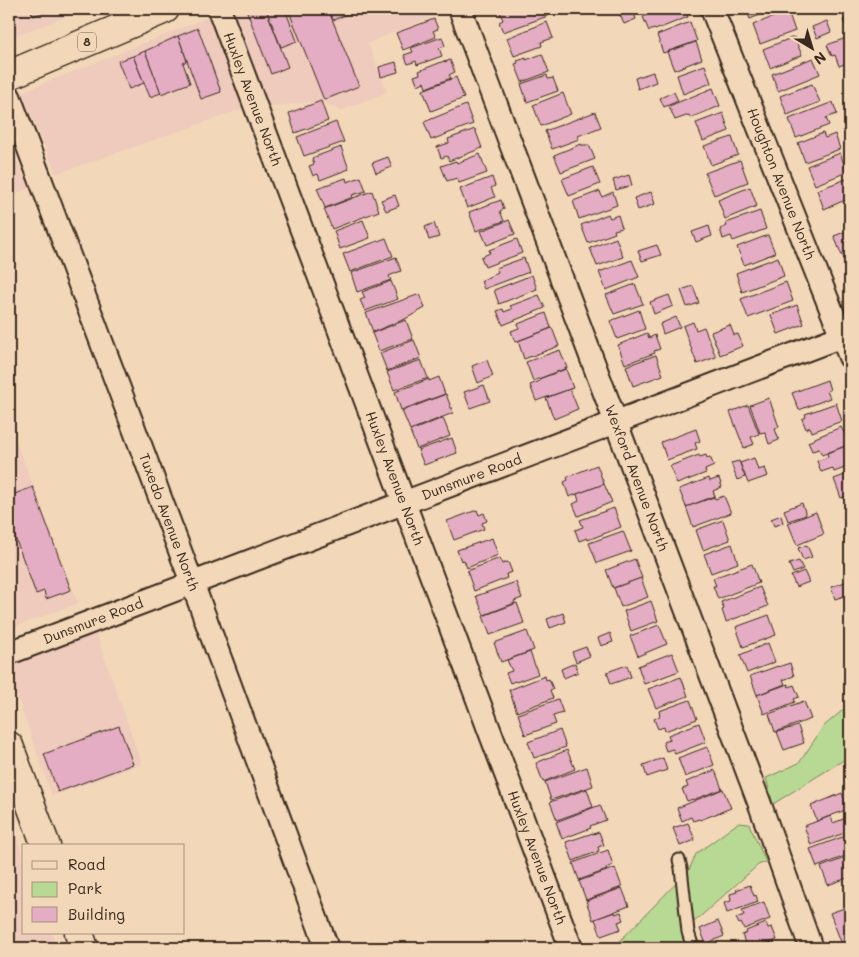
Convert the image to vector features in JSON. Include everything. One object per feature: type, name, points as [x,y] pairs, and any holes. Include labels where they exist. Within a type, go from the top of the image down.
[{"type":"main road","name":"8","points":[[9,75],[165,9]]},
{"type":"main road","points":[[9,746],[45,844]]},
{"type":"main road","points":[[79,934],[84,948]]},
{"type":"street","name":"Huxley Avenue North","points":[[219,9],[571,948]]},
{"type":"street","name":"Wexford Avenue North","points":[[460,9],[759,802],[811,948]]},
{"type":"street","name":"Houghton Avenue North","points":[[712,9],[846,335],[850,358]]},
{"type":"street","name":"Tuxedo Avenue North","points":[[9,96],[327,948]]},
{"type":"street","name":"Dunsmure Road","points":[[9,653],[846,335]]},
{"type":"lane","points":[[679,860],[688,932],[693,948]]},
{"type":"shaded area","points":[[9,9],[87,9],[9,38]]},
{"type":"shaded area","points":[[229,9],[451,9],[368,43],[387,92],[340,111],[321,101],[240,110],[56,174],[22,92]]},
{"type":"shaded area","points":[[9,143],[30,188],[9,196]]},
{"type":"shaded area","points":[[9,423],[78,603],[9,629]]},
{"type":"shaded area","points":[[96,633],[142,764],[52,796],[9,673],[9,664]]},
{"type":"shaded area","points":[[9,817],[22,852],[22,934],[52,934],[57,948],[9,948]]},
{"type":"green space","points":[[850,704],[850,756],[773,804],[766,778],[799,763],[824,726]]},
{"type":"green space","points":[[738,823],[749,824],[766,862],[758,865],[684,931],[688,948],[607,948],[616,945],[689,870],[696,854]]},
{"type":"building","points":[[30,9],[53,9],[33,16]]},
{"type":"building","points":[[246,9],[266,9],[288,67],[271,74]]},
{"type":"building","points":[[266,9],[285,9],[297,41],[281,47]]},
{"type":"building","points":[[288,9],[328,9],[359,86],[324,100]]},
{"type":"building","points":[[328,9],[357,9],[358,10],[333,20]]},
{"type":"building","points":[[511,9],[546,9],[548,16],[503,32],[499,22],[503,20],[500,13]]},
{"type":"building","points":[[653,9],[684,9],[688,17],[649,31],[643,17],[649,14],[647,11]]},
{"type":"building","points":[[746,9],[775,9],[750,19]]},
{"type":"building","points":[[633,10],[636,19],[624,24],[620,15]]},
{"type":"building","points":[[788,11],[795,31],[760,44],[753,25]]},
{"type":"building","points":[[850,17],[850,35],[849,36],[843,20]]},
{"type":"building","points":[[434,19],[438,29],[433,31],[436,37],[403,50],[396,33]]},
{"type":"building","points":[[827,21],[831,32],[817,38],[812,27]]},
{"type":"building","points":[[547,22],[553,38],[541,42],[542,46],[514,56],[507,38]]},
{"type":"building","points":[[690,22],[697,41],[663,53],[657,35]]},
{"type":"building","points":[[198,28],[221,92],[201,99],[178,36]]},
{"type":"building","points":[[178,36],[187,61],[183,63],[190,83],[161,94],[145,51]]},
{"type":"building","points":[[442,37],[445,46],[439,48],[442,56],[417,65],[416,61],[408,64],[404,55],[413,52],[411,48]]},
{"type":"building","points":[[794,37],[802,55],[770,68],[763,49]]},
{"type":"building","points":[[846,38],[850,50],[850,62],[839,66],[835,55],[832,56],[827,45]]},
{"type":"building","points":[[696,42],[702,59],[674,70],[667,52]]},
{"type":"building","points":[[145,51],[161,93],[150,97],[133,56]]},
{"type":"building","points":[[542,54],[549,72],[522,82],[515,64],[518,63],[517,61]]},
{"type":"building","points":[[133,56],[144,83],[129,89],[118,61]]},
{"type":"building","points":[[813,58],[820,74],[778,91],[772,74]]},
{"type":"building","points":[[450,60],[455,72],[449,75],[451,78],[426,88],[424,82],[418,85],[414,76],[420,74],[419,71]]},
{"type":"building","points":[[396,62],[398,72],[381,77],[379,67]]},
{"type":"building","points":[[705,65],[711,83],[683,94],[677,75]]},
{"type":"building","points":[[653,72],[656,82],[638,89],[635,78]]},
{"type":"building","points":[[547,75],[548,79],[553,78],[558,91],[527,102],[521,84]]},
{"type":"building","points":[[456,77],[464,98],[431,111],[423,90]]},
{"type":"building","points":[[812,84],[820,102],[787,115],[780,96]]},
{"type":"building","points":[[713,88],[720,106],[690,118],[689,115],[675,120],[669,106]]},
{"type":"building","points":[[674,92],[678,101],[664,107],[660,98]]},
{"type":"building","points":[[563,93],[571,114],[541,126],[533,105]]},
{"type":"building","points":[[321,101],[328,121],[295,133],[289,113]]},
{"type":"building","points":[[833,102],[837,114],[826,118],[829,125],[796,138],[789,119]]},
{"type":"building","points":[[466,105],[473,124],[431,140],[424,122]]},
{"type":"building","points":[[595,112],[601,127],[578,136],[579,139],[552,149],[545,131]]},
{"type":"building","points":[[723,113],[729,131],[703,141],[696,123]]},
{"type":"building","points":[[336,122],[344,142],[304,156],[297,137]]},
{"type":"building","points":[[475,129],[482,148],[449,161],[447,156],[441,158],[437,147],[449,143],[448,139]]},
{"type":"building","points":[[823,133],[825,138],[835,134],[840,149],[805,162],[798,143]]},
{"type":"building","points":[[732,137],[738,155],[711,165],[704,146]]},
{"type":"building","points":[[581,144],[589,145],[595,159],[561,172],[554,155]]},
{"type":"building","points":[[341,147],[349,169],[320,180],[318,174],[313,176],[309,166],[314,164],[312,158]]},
{"type":"building","points":[[840,153],[847,172],[815,185],[807,166]]},
{"type":"building","points":[[480,154],[487,173],[459,183],[457,178],[447,181],[441,166],[456,161],[457,163]]},
{"type":"building","points":[[388,157],[392,167],[376,173],[372,163]]},
{"type":"building","points":[[740,160],[748,182],[714,195],[705,173]]},
{"type":"building","points":[[593,167],[600,184],[569,196],[562,179]]},
{"type":"building","points":[[629,175],[632,185],[616,190],[613,180]]},
{"type":"building","points":[[361,177],[366,191],[352,195],[353,197],[325,208],[317,188],[346,178],[347,182]]},
{"type":"building","points":[[492,177],[495,186],[491,188],[495,197],[467,208],[460,189]]},
{"type":"building","points":[[849,178],[850,198],[824,209],[817,190]]},
{"type":"building","points":[[750,187],[757,206],[725,219],[718,200]]},
{"type":"building","points":[[372,191],[379,211],[332,229],[324,209]]},
{"type":"building","points":[[600,191],[602,197],[613,192],[617,205],[579,219],[573,201]]},
{"type":"building","points":[[651,192],[655,204],[638,210],[634,198]]},
{"type":"building","points":[[395,195],[399,206],[386,211],[381,200]]},
{"type":"building","points":[[501,200],[504,209],[500,211],[504,221],[476,231],[469,212]]},
{"type":"building","points":[[760,211],[766,229],[733,241],[731,236],[723,239],[720,229],[727,226],[726,223]]},
{"type":"building","points":[[608,214],[610,218],[618,215],[622,228],[614,230],[615,233],[588,243],[581,225]]},
{"type":"building","points":[[363,220],[370,238],[340,249],[334,231]]},
{"type":"building","points":[[509,220],[515,234],[487,245],[481,231]]},
{"type":"building","points":[[434,223],[439,237],[429,240],[425,227]]},
{"type":"building","points":[[709,226],[712,236],[696,242],[692,232]]},
{"type":"building","points":[[850,230],[850,252],[842,256],[834,236]]},
{"type":"building","points":[[768,235],[775,253],[744,265],[737,247]]},
{"type":"building","points":[[386,238],[393,256],[350,272],[343,254]]},
{"type":"building","points":[[616,238],[623,257],[597,266],[590,248]]},
{"type":"building","points":[[517,239],[522,253],[485,267],[481,257],[490,253],[489,250]]},
{"type":"building","points":[[657,245],[661,255],[642,261],[638,251]]},
{"type":"building","points":[[396,257],[401,271],[389,276],[391,280],[357,292],[351,273]]},
{"type":"building","points":[[778,257],[784,276],[742,292],[736,273]]},
{"type":"building","points":[[850,257],[850,278],[843,259]]},
{"type":"building","points":[[524,258],[529,272],[484,289],[481,281],[498,272],[496,268]]},
{"type":"building","points":[[632,260],[639,277],[606,290],[599,272]]},
{"type":"building","points":[[532,275],[537,289],[499,304],[494,290]]},
{"type":"building","points":[[391,281],[398,299],[365,311],[360,300],[365,298],[362,292]]},
{"type":"building","points":[[786,282],[793,301],[748,318],[741,299]]},
{"type":"building","points":[[635,284],[643,304],[614,314],[606,295]]},
{"type":"building","points":[[693,286],[699,303],[687,307],[681,290]]},
{"type":"building","points":[[420,294],[425,308],[405,319],[373,332],[366,313]]},
{"type":"building","points":[[539,295],[545,308],[503,325],[497,311],[503,309],[504,312],[512,309],[510,306]]},
{"type":"building","points":[[669,295],[673,306],[654,314],[650,302]]},
{"type":"building","points":[[797,305],[804,324],[778,334],[771,315]]},
{"type":"building","points":[[639,310],[645,329],[617,339],[610,321]]},
{"type":"building","points":[[546,313],[551,328],[515,342],[511,331],[519,328],[518,324]]},
{"type":"building","points":[[676,317],[680,327],[663,334],[660,324]]},
{"type":"building","points":[[406,320],[413,339],[379,351],[372,333]]},
{"type":"building","points":[[693,322],[696,330],[704,327],[716,357],[697,364],[683,326]]},
{"type":"building","points":[[730,325],[734,335],[738,334],[743,346],[720,355],[711,332]]},
{"type":"building","points":[[552,328],[559,346],[524,359],[518,341]]},
{"type":"building","points":[[647,333],[649,338],[655,335],[660,349],[654,351],[655,353],[625,364],[618,345]]},
{"type":"building","points":[[414,340],[421,358],[387,371],[380,353]]},
{"type":"building","points":[[560,350],[567,368],[533,381],[526,362]]},
{"type":"building","points":[[656,355],[663,375],[633,386],[626,366]]},
{"type":"building","points":[[421,360],[428,378],[394,390],[387,372]]},
{"type":"building","points":[[487,360],[493,376],[478,383],[472,366]]},
{"type":"building","points":[[566,369],[573,388],[536,401],[530,385],[540,381],[539,379]]},
{"type":"building","points":[[439,377],[445,394],[401,410],[395,392]]},
{"type":"building","points":[[827,380],[830,390],[827,391],[830,398],[799,410],[792,393]]},
{"type":"building","points":[[484,385],[490,401],[470,408],[464,392]]},
{"type":"building","points":[[570,389],[578,409],[554,419],[546,398]]},
{"type":"building","points":[[446,394],[453,413],[410,430],[402,411]]},
{"type":"building","points":[[769,398],[779,427],[775,429],[779,440],[769,444],[765,432],[760,433],[750,405]]},
{"type":"building","points":[[836,403],[842,421],[812,432],[810,427],[806,429],[802,419],[806,417],[805,414]]},
{"type":"building","points":[[748,405],[759,434],[751,437],[754,444],[744,448],[730,412]]},
{"type":"building","points":[[443,418],[450,436],[417,449],[410,431]]},
{"type":"building","points":[[841,427],[850,444],[822,455],[819,449],[812,451],[808,442]]},
{"type":"building","points":[[696,429],[700,441],[695,443],[697,449],[667,460],[661,442]]},
{"type":"building","points":[[452,438],[457,453],[424,465],[418,450]]},
{"type":"building","points":[[849,445],[850,466],[834,472],[833,468],[821,472],[817,461],[828,457],[827,453]]},
{"type":"building","points":[[699,455],[700,457],[706,455],[707,458],[710,457],[714,466],[705,470],[706,473],[677,484],[670,466]]},
{"type":"building","points":[[754,458],[758,470],[765,468],[768,476],[748,483],[740,463]]},
{"type":"building","points":[[739,461],[745,477],[737,480],[731,463]]},
{"type":"building","points":[[597,465],[604,484],[569,497],[564,482],[568,480],[567,477]]},
{"type":"building","points":[[850,473],[850,495],[841,498],[834,479]]},
{"type":"building","points":[[709,478],[710,481],[719,478],[722,487],[713,491],[715,496],[686,507],[679,489]]},
{"type":"building","points":[[604,484],[612,502],[578,516],[573,504],[579,501],[577,494]]},
{"type":"building","points":[[33,487],[71,590],[46,599],[44,591],[36,594],[9,521],[9,504],[11,503],[9,496]]},
{"type":"building","points":[[724,496],[731,513],[693,527],[686,507],[714,497],[715,499]]},
{"type":"building","points":[[802,503],[806,515],[788,521],[784,510]]},
{"type":"building","points":[[850,503],[850,526],[848,526],[843,511],[849,509],[847,504]]},
{"type":"building","points":[[614,508],[621,527],[588,540],[587,538],[579,541],[575,530],[583,527],[580,520]]},
{"type":"building","points":[[477,510],[479,515],[484,513],[487,521],[482,523],[484,529],[454,540],[447,521]]},
{"type":"building","points":[[816,512],[824,534],[797,545],[788,523]]},
{"type":"building","points":[[781,515],[783,523],[774,526],[771,519]]},
{"type":"building","points":[[723,520],[730,540],[703,550],[696,530]]},
{"type":"building","points":[[623,531],[631,551],[597,563],[589,543]]},
{"type":"building","points":[[492,538],[498,555],[467,568],[464,560],[461,561],[457,550]]},
{"type":"building","points":[[732,544],[738,563],[711,573],[704,554]]},
{"type":"building","points":[[807,545],[812,557],[803,560],[798,548]]},
{"type":"building","points":[[500,558],[502,564],[508,562],[512,572],[506,574],[507,578],[474,591],[467,571]]},
{"type":"building","points":[[635,559],[642,578],[613,588],[606,570]]},
{"type":"building","points":[[799,561],[803,569],[793,573],[789,564]]},
{"type":"building","points":[[752,564],[759,583],[718,599],[713,586],[716,586],[713,578]]},
{"type":"building","points":[[804,571],[809,582],[796,587],[791,576]]},
{"type":"building","points":[[641,578],[648,597],[621,607],[614,588]]},
{"type":"building","points":[[848,581],[850,594],[835,599],[831,587]]},
{"type":"building","points":[[516,582],[522,598],[514,601],[515,603],[484,615],[476,596]]},
{"type":"building","points":[[760,587],[768,606],[726,622],[721,602]]},
{"type":"building","points":[[651,601],[658,621],[631,631],[624,611]]},
{"type":"building","points":[[517,603],[524,623],[490,635],[483,616]]},
{"type":"building","points":[[563,613],[566,622],[550,628],[547,619]]},
{"type":"building","points":[[769,615],[776,635],[743,647],[736,627]]},
{"type":"building","points":[[659,625],[667,644],[638,656],[630,636]]},
{"type":"building","points":[[527,631],[534,650],[501,662],[494,643]]},
{"type":"building","points":[[610,633],[613,642],[601,646],[598,638]]},
{"type":"building","points":[[768,643],[775,662],[747,673],[740,655]]},
{"type":"building","points":[[586,647],[590,656],[576,662],[572,652]]},
{"type":"building","points":[[530,652],[538,674],[510,683],[506,673],[512,671],[507,660]]},
{"type":"building","points":[[672,653],[679,671],[644,684],[638,666]]},
{"type":"building","points":[[575,663],[578,672],[564,678],[561,669]]},
{"type":"building","points":[[790,663],[794,676],[783,680],[785,684],[757,695],[750,676]]},
{"type":"building","points":[[627,665],[631,677],[611,684],[607,672]]},
{"type":"building","points":[[545,676],[546,680],[549,679],[553,689],[550,690],[553,698],[517,712],[509,690]]},
{"type":"building","points":[[681,677],[688,696],[656,708],[648,689]]},
{"type":"building","points":[[788,684],[789,687],[794,685],[799,697],[794,699],[795,702],[764,714],[757,695]]},
{"type":"building","points":[[558,699],[563,713],[553,716],[556,724],[525,735],[518,714]]},
{"type":"building","points":[[690,700],[697,719],[665,731],[664,727],[658,729],[654,719],[660,716],[659,711]]},
{"type":"building","points":[[804,701],[811,719],[775,732],[769,714]]},
{"type":"building","points":[[699,723],[706,742],[675,754],[673,749],[666,751],[663,742],[670,740],[668,735]]},
{"type":"building","points":[[119,726],[133,764],[58,792],[44,754]]},
{"type":"building","points":[[798,726],[804,743],[784,750],[777,732]]},
{"type":"building","points":[[560,730],[566,747],[534,758],[528,742]]},
{"type":"building","points":[[707,747],[714,765],[685,777],[678,758]]},
{"type":"building","points":[[567,750],[575,769],[543,782],[536,763]]},
{"type":"building","points":[[663,758],[667,770],[647,777],[643,765]]},
{"type":"building","points":[[587,767],[593,786],[551,800],[545,782]]},
{"type":"building","points":[[715,770],[722,789],[687,801],[682,789],[688,787],[686,782]]},
{"type":"building","points":[[587,789],[593,807],[557,820],[550,802]]},
{"type":"building","points":[[723,789],[731,808],[700,820],[693,821],[691,817],[682,821],[677,808]]},
{"type":"building","points":[[842,793],[848,809],[817,821],[811,806]]},
{"type":"building","points":[[600,805],[606,820],[562,839],[556,822]]},
{"type":"building","points":[[831,816],[833,823],[846,818],[850,831],[811,845],[804,826]]},
{"type":"building","points":[[688,823],[695,840],[680,846],[673,828]]},
{"type":"building","points":[[599,832],[604,845],[598,847],[599,851],[573,861],[566,842]]},
{"type":"building","points":[[848,835],[850,854],[817,867],[810,849]]},
{"type":"building","points":[[608,850],[613,865],[606,868],[607,870],[579,880],[573,863]]},
{"type":"building","points":[[850,856],[850,877],[828,885],[821,867]]},
{"type":"building","points":[[615,868],[622,887],[586,900],[579,881]]},
{"type":"building","points":[[750,885],[758,902],[727,913],[724,903],[731,901],[730,894]]},
{"type":"building","points":[[622,888],[629,906],[593,920],[586,901]]},
{"type":"building","points":[[764,902],[770,919],[744,929],[736,918],[744,915],[742,910]]},
{"type":"building","points":[[850,906],[850,944],[843,947],[830,913]]},
{"type":"building","points":[[615,912],[615,914],[621,912],[624,920],[618,922],[621,929],[601,936],[595,919]]},
{"type":"building","points":[[718,921],[724,936],[706,944],[700,929]]},
{"type":"building","points":[[766,923],[768,928],[772,927],[777,940],[755,948],[747,948],[742,935],[747,933],[746,931]]},
{"type":"building","points":[[774,942],[777,948],[757,948]]}]
